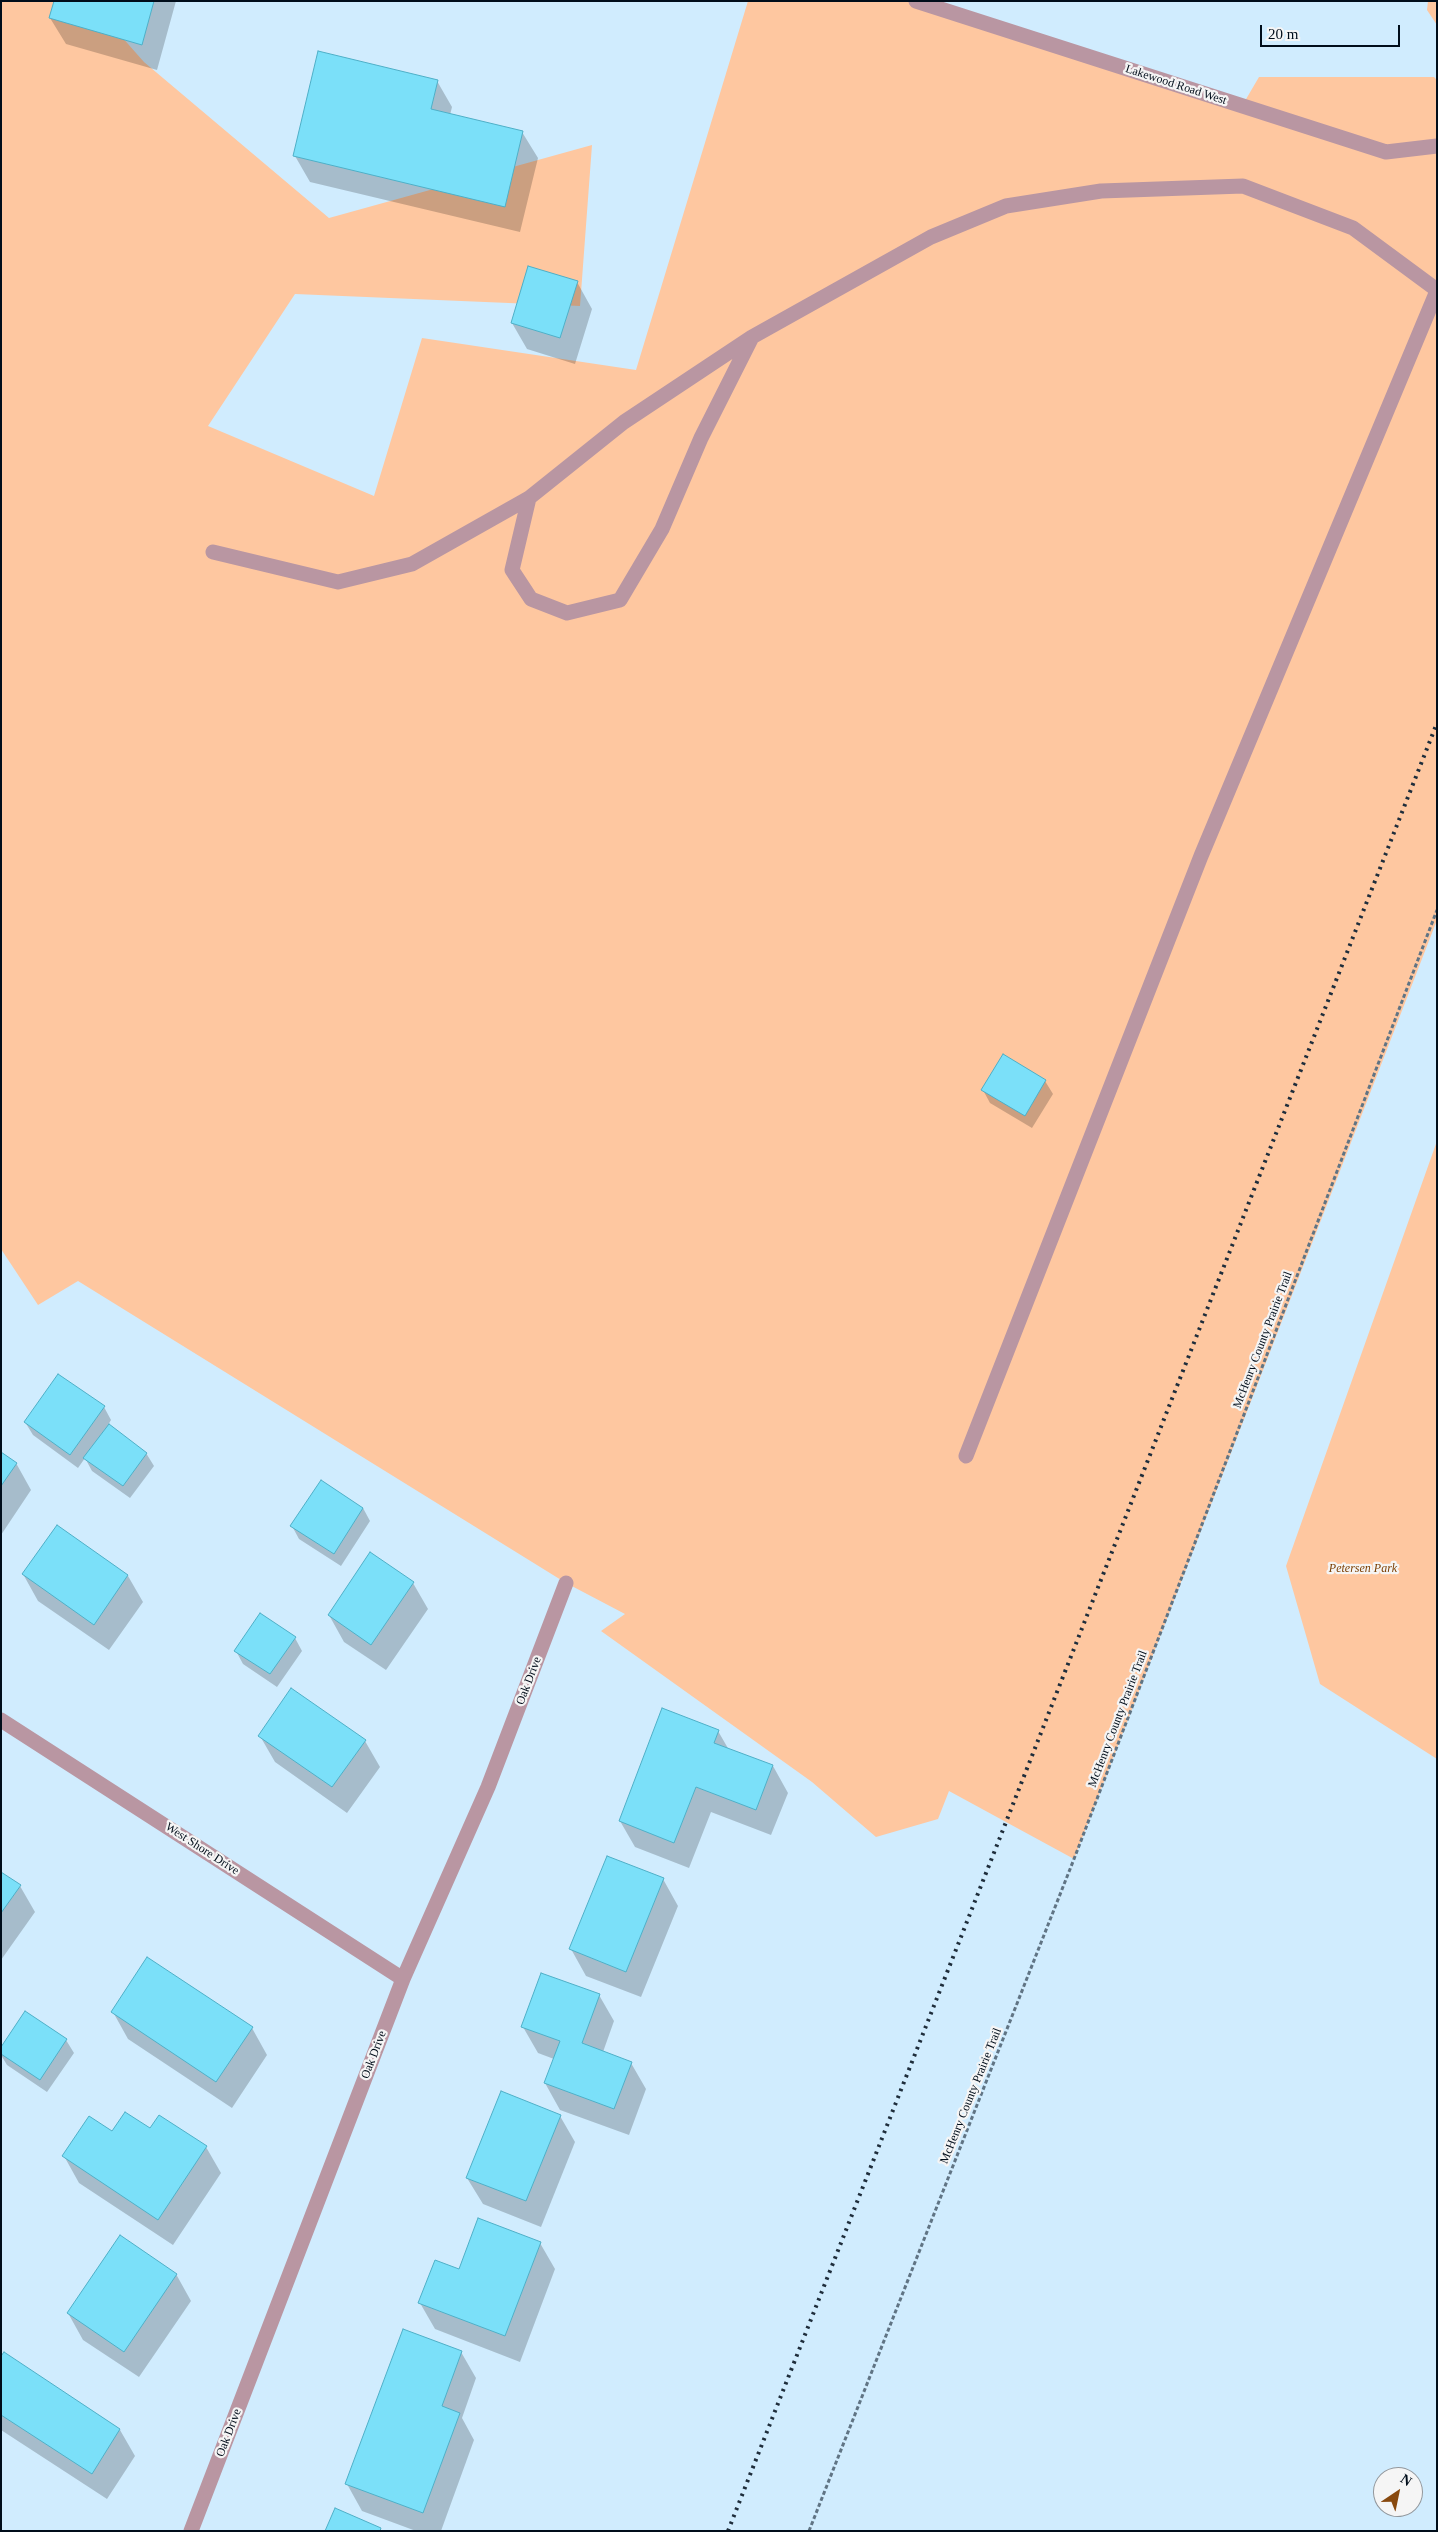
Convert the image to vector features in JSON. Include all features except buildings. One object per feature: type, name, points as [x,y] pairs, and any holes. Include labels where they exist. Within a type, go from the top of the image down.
[{"type":"street","name":"Lakewood Road West","points":[[916,1],[1386,152],[1437,146]]},
{"type":"street","points":[[213,552],[338,582],[412,564],[528,498],[624,422],[752,337],[930,237],[1006,206],[1101,191],[1242,186],[1353,228],[1437,290],[1201,856],[966,1456]]},
{"type":"street","points":[[528,498],[512,570],[531,599],[567,613],[620,600],[662,529],[702,438],[752,337]]},
{"type":"street","name":"Oak Drive","points":[[191,2531],[404,1979],[488,1787],[566,1582]]},
{"type":"street","name":"West Shore Drive","points":[[1,1720],[404,1979]]},
{"type":"path","name":"McHenry County Prairie Trail","points":[[809,2531],[1074,1859],[1437,910]]},
{"type":"green space","points":[[1,1],[90,1],[144,62],[329,218],[592,145],[580,306],[295,294],[208,426],[374,496],[422,338],[636,370],[748,1],[916,1],[1242,106],[1259,77],[1434,77],[1437,80],[1437,920],[1074,1859],[949,1791],[938,1819],[876,1837],[812,1782],[601,1631],[625,1614],[566,1583],[78,1281],[38,1305],[1,1249]]},
{"type":"green space","points":[[1428,1],[1437,1],[1437,25],[1427,10]]},
{"type":"green space","name":"Petersen Park","points":[[1437,1141],[1437,1759],[1320,1684],[1286,1566]]},
{"type":"railway","points":[[728,2531],[1437,723]]}]
